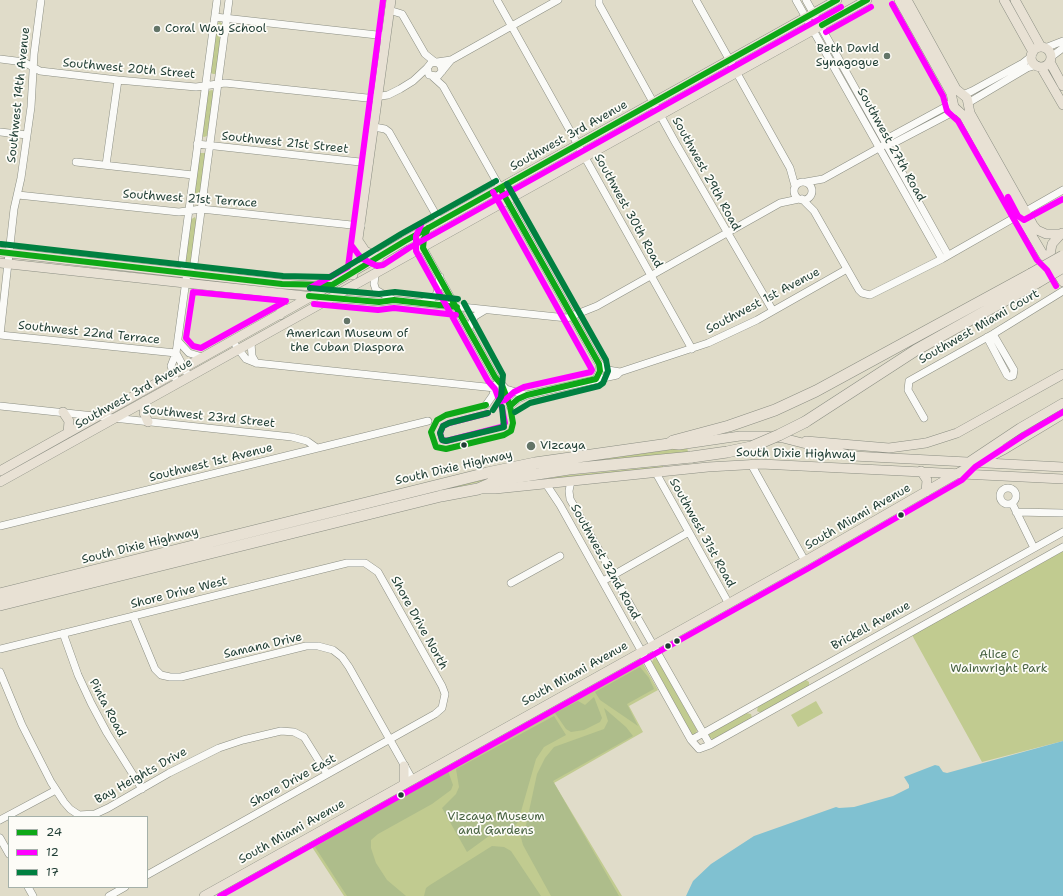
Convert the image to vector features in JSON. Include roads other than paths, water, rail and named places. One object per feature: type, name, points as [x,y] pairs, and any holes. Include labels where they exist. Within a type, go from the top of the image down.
[{"type":"highway","points":[[478,488],[494,482],[540,473],[692,457],[751,447],[804,422],[916,350],[1033,278],[1063,256]]},
{"type":"highway","points":[[669,444],[673,441],[744,421],[800,399],[1033,278],[1060,274]]},
{"type":"highway","name":"South Dixie Highway","points":[[0,594],[510,468],[669,444]]},
{"type":"highway","name":"South Dixie Highway","points":[[0,605],[478,488]]},
{"type":"main road","points":[[344,292],[355,272],[391,0]]},
{"type":"main road","name":"Southwest 3rd Avenue","points":[[2,468],[280,315],[428,228],[837,0]]},
{"type":"main road","name":"Southwest 3rd Avenue","points":[[0,482],[375,275],[867,0]]},
{"type":"main road","points":[[899,0],[953,100],[953,105],[963,107],[1023,213],[1044,256],[1060,274]]},
{"type":"main road","points":[[907,0],[956,89],[967,98],[963,107]]},
{"type":"main road","points":[[1004,0],[1038,51],[1050,53],[1051,59],[1063,86]]},
{"type":"main road","points":[[1015,0],[1038,51],[1033,62],[1039,66],[1063,105]]},
{"type":"main road","points":[[1039,66],[1045,66],[1051,59]]},
{"type":"main road","points":[[953,100],[958,95],[963,95]]},
{"type":"main road","points":[[1023,213],[1041,232],[1049,235],[1062,233]]},
{"type":"main road","points":[[423,248],[424,238],[428,228]]},
{"type":"main road","points":[[1060,274],[1051,248],[1054,239],[1062,233]]},
{"type":"main road","points":[[359,242],[365,251],[379,258]]},
{"type":"main road","points":[[0,252],[308,286],[332,285]]},
{"type":"main road","points":[[4,263],[331,298]]},
{"type":"main road","points":[[277,293],[282,304],[280,315]]},
{"type":"main road","points":[[787,439],[889,448],[926,443],[951,436],[1063,374]]},
{"type":"main road","points":[[145,401],[144,413],[148,422]]},
{"type":"main road","name":"South Miami Avenue","points":[[958,473],[970,461],[1020,428],[1063,403]]},
{"type":"main road","points":[[63,412],[69,421],[68,433]]},
{"type":"main road","name":"South Miami Avenue","points":[[204,896],[729,604],[958,473],[1006,449],[1063,414]]},
{"type":"main road","name":"South Dixie Highway","points":[[669,444],[679,445],[747,435],[772,436],[853,456],[970,461]]},
{"type":"main road","points":[[1005,463],[1002,456],[1006,449]]},
{"type":"main road","points":[[970,461],[1063,467]]},
{"type":"main road","name":"South Dixie Highway","points":[[478,488],[495,489],[751,464],[806,465],[958,473]]},
{"type":"main road","points":[[921,472],[927,480],[926,492]]},
{"type":"main road","points":[[958,473],[1063,479]]},
{"type":"main road","points":[[404,766],[408,782]]},
{"type":"street","name":"Southwest 14th Avenue","points":[[0,335],[4,263],[10,254],[14,209],[18,195],[27,135],[41,0]]},
{"type":"street","points":[[178,383],[172,374],[171,366],[176,353],[186,283],[187,273],[182,262],[217,0]]},
{"type":"street","points":[[187,273],[194,264],[229,0]]},
{"type":"street","name":"Southwest 30th Road","points":[[497,0],[692,349]]},
{"type":"street","points":[[413,81],[432,77],[441,72],[452,60],[558,0]]},
{"type":"street","points":[[696,0],[790,168],[796,196],[814,211],[859,290],[865,295],[875,294],[945,257],[1063,190]]},
{"type":"street","name":"Southwest 27th Road","points":[[796,0],[810,15]]},
{"type":"street","name":"Southwest 27th Road","points":[[806,0],[810,15],[817,28],[945,257]]},
{"type":"street","name":"Southwest 29th Road","points":[[597,1],[727,233],[773,311]]},
{"type":"street","points":[[389,10],[402,14],[425,54],[428,73],[443,86]]},
{"type":"street","points":[[215,17],[386,36]]},
{"type":"street","points":[[963,95],[972,92],[1023,63],[1038,51],[1063,41]]},
{"type":"street","points":[[1051,59],[1063,48]]},
{"type":"street","points":[[425,54],[441,66],[443,86],[599,364],[600,371],[596,379]]},
{"type":"street","name":"Southwest 20th Street","points":[[0,59],[24,62],[40,71],[118,80],[196,87],[218,83],[367,98],[388,95],[413,81]]},
{"type":"street","points":[[413,81],[431,63],[452,60]]},
{"type":"street","points":[[780,203],[807,198],[823,179],[883,145],[894,143],[963,107],[1027,68],[1039,66]]},
{"type":"street","points":[[106,165],[118,80]]},
{"type":"street","points":[[883,145],[890,137],[947,106],[953,100]]},
{"type":"street","points":[[374,127],[385,129],[389,132],[440,222]]},
{"type":"street","points":[[0,132],[27,135]]},
{"type":"street","name":"Southwest 21st Street","points":[[198,144],[369,162]]},
{"type":"street","points":[[76,162],[193,175]]},
{"type":"street","points":[[790,168],[804,182],[810,185],[814,211]]},
{"type":"street","points":[[331,298],[378,302],[394,300],[564,319],[593,308],[780,203],[795,187],[804,182],[823,179]]},
{"type":"street","name":"Southwest 21st Terrace","points":[[18,195],[179,212],[201,209],[361,226]]},
{"type":"street","points":[[423,248],[495,377],[495,388],[493,395],[486,405]]},
{"type":"street","name":"Southwest 1st Avenue","points":[[510,406],[518,399],[527,395],[617,375],[620,372],[692,349],[739,329],[847,268]]},
{"type":"street","points":[[375,275],[374,284],[376,290],[394,300]]},
{"type":"street","points":[[421,303],[431,299],[437,294],[440,277]]},
{"type":"street","name":"Southwest Miami Court","points":[[924,418],[908,390],[908,384],[912,379],[990,336],[1063,291]]},
{"type":"street","points":[[469,328],[475,316],[485,310]]},
{"type":"street","name":"Southwest 22nd Terrace","points":[[0,335],[176,353]]},
{"type":"street","points":[[990,336],[1014,370],[1013,376],[1010,377],[1007,375],[990,336]]},
{"type":"street","points":[[233,340],[238,350],[246,359],[256,363],[495,388]]},
{"type":"street","points":[[178,341],[188,353],[202,358]]},
{"type":"street","points":[[251,343],[252,356],[256,363]]},
{"type":"street","points":[[176,353],[189,377]]},
{"type":"street","points":[[599,364],[608,370],[620,372]]},
{"type":"street","name":"Southwest 1st Avenue","points":[[495,377],[502,385],[512,392],[527,395]]},
{"type":"street","name":"Southwest 23rd Street","points":[[0,406],[292,437],[307,441],[317,448]]},
{"type":"street","name":"Southwest 1st Avenue","points":[[0,526],[428,421]]},
{"type":"street","points":[[751,464],[805,561]]},
{"type":"street","name":"Southwest 31st Road","points":[[656,473],[729,604]]},
{"type":"street","name":"Southwest 32nd Road","points":[[546,484],[560,505],[643,651],[691,740],[699,749],[710,746],[570,499],[569,490],[571,481]]},
{"type":"street","points":[[1012,503],[1034,548]]},
{"type":"street","points":[[1016,512],[1063,513]]},
{"type":"street","points":[[603,581],[689,532]]},
{"type":"street","name":"Brickell Avenue","points":[[691,740],[1063,532]]},
{"type":"street","points":[[710,746],[1063,547]]},
{"type":"street","points":[[511,583],[560,556]]},
{"type":"street","name":"Shore Drive West","points":[[0,649],[347,563],[365,563]]},
{"type":"street","name":"Shore Drive North","points":[[365,563],[378,572],[442,686],[445,694],[444,700]]},
{"type":"street","points":[[974,583],[980,594]]},
{"type":"street","points":[[923,611],[930,622]]},
{"type":"street","name":"Samana Drive","points":[[133,616],[155,668],[161,675],[170,677],[181,677],[306,646],[318,646],[334,650],[346,662],[404,766]]},
{"type":"street","name":"Pinta Road","points":[[63,633],[78,675],[91,703],[142,789]]},
{"type":"street","name":"Bay Heights Drive","points":[[0,672],[22,725],[56,790],[70,810],[83,815],[101,812],[214,750],[243,740],[281,731],[294,732],[304,737],[327,774]]},
{"type":"street","points":[[808,675],[814,687]]},
{"type":"street","name":"Shore Drive East","points":[[148,874],[435,714],[442,708],[444,700]]},
{"type":"street","points":[[751,707],[758,719]]},
{"type":"street","points":[[0,820],[56,790]]},
{"type":"street","points":[[0,838],[8,852]]},
{"type":"street","points":[[109,896],[124,888]]},
{"type":"water","points":[[1063,741],[1063,896],[686,896],[693,881],[711,864],[754,836],[836,807],[854,807],[893,796],[909,788],[909,785],[904,777],[935,765],[939,766],[943,772],[947,773]]},
{"type":"place","name":"Coral Way School","points":[[157,29]]},
{"type":"place","name":"Beth David Synagogue","points":[[887,56]]},
{"type":"place","name":"American Museum of the Cuban Diaspora","points":[[347,321]]},
{"type":"place","name":"Vizcaya","points":[[531,446]]},
{"type":"park label","name":"Alice C Wainwright Park","points":[[999,662]]},
{"type":"park label","name":"Vizcaya Museum and Gardens","points":[[496,824]]}]
